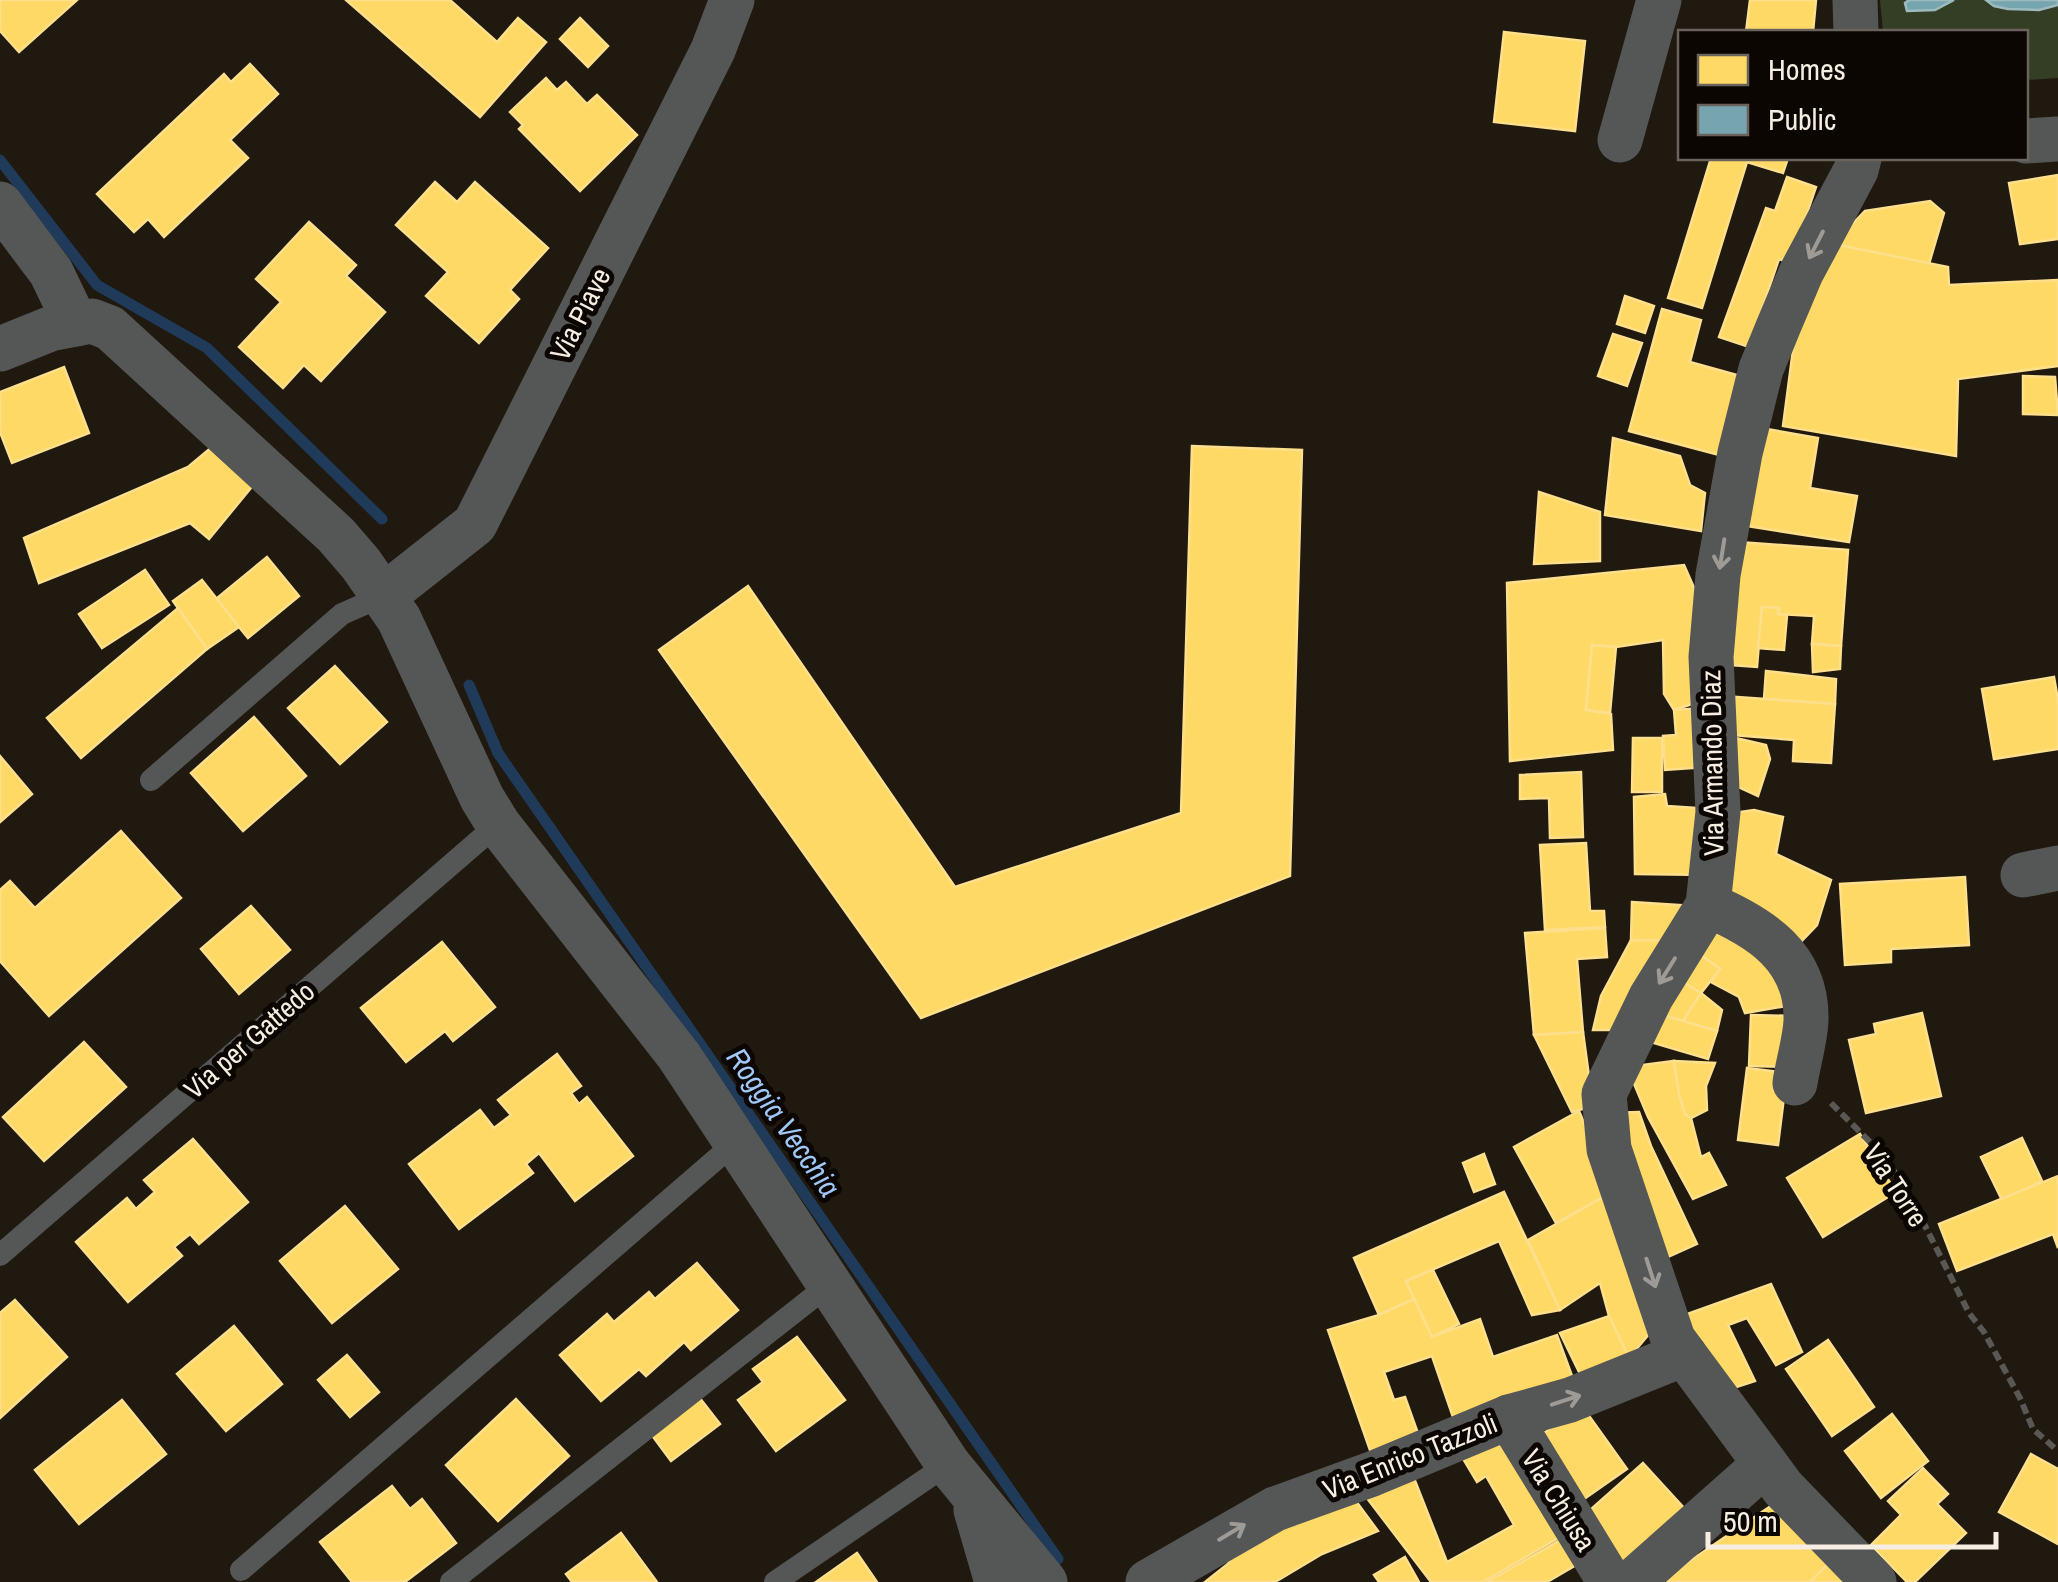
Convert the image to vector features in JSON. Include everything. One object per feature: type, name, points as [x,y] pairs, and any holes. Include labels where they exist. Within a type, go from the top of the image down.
[{"type":"street","name":"Via Piave","points":[[385,595],[476,524],[713,50],[732,0]]},
{"type":"street","points":[[1620,140],[1659,0]]},
{"type":"street","points":[[1855,0],[1856,30]]},
{"type":"street","points":[[2028,141],[2058,139]]},
{"type":"street","name":"Via Armando Diaz","points":[[1858,160],[1801,274],[1761,370],[1740,453],[1718,575],[1711,657],[1718,812],[1708,904],[1651,997],[1604,1094],[1609,1149],[1674,1339],[1783,1488],[1874,1582]]},
{"type":"street","points":[[0,204],[51,272],[76,324]]},
{"type":"street","points":[[0,350],[50,329],[92,322],[110,328],[336,535],[385,595],[498,824],[679,1056],[960,1478],[1045,1582]]},
{"type":"street","points":[[1708,904],[1747,921],[1775,942],[1798,974],[1806,1020],[1795,1083]]},
{"type":"street","name":"Via Enrico Tazzoli","points":[[1148,1582],[1275,1509],[1372,1474],[1508,1416],[1570,1400],[1684,1354]]},
{"type":"street","name":"Via Chiusa","points":[[1508,1416],[1610,1582]]},
{"type":"street","points":[[1632,1582],[1766,1464]]},
{"type":"street","points":[[960,1478],[997,1582]]},
{"type":"lane","points":[[151,780],[342,614],[385,595]]},
{"type":"lane","name":"Via per Gattedo","points":[[0,1256],[498,824]]},
{"type":"lane","points":[[242,1570],[736,1142]]},
{"type":"lane","points":[[451,1582],[830,1284]]},
{"type":"lane","points":[[774,1582],[960,1478]]},
{"type":"path","name":"Via Torre","points":[[1795,1083],[1836,1106],[1886,1157],[2020,1398],[2033,1429],[2058,1451]]},
{"type":"green space","points":[[1880,0],[2058,0],[2058,78],[2028,80],[2028,30],[1883,30]]},
{"type":"building: Homes","points":[[0,0],[77,0],[19,52],[0,31]]},
{"type":"building: Homes","points":[[346,0],[450,0],[497,42],[518,18],[546,42],[480,117]]},
{"type":"building: Homes","points":[[1750,0],[1816,0],[1813,30],[1746,30]]},
{"type":"building: Homes","points":[[580,18],[608,46],[588,67],[560,39]]},
{"type":"building: Homes","points":[[1504,32],[1585,41],[1575,131],[1494,122]]},
{"type":"building: Homes","points":[[250,64],[278,94],[230,140],[248,158],[164,237],[148,219],[134,232],[97,194],[224,74],[231,82]]},
{"type":"building: Homes","points":[[546,78],[557,90],[566,82],[587,104],[597,95],[637,135],[580,191],[519,129],[523,125],[510,112]]},
{"type":"building: Homes","points":[[1710,160],[1787,160],[1783,173],[1747,162],[1702,308],[1668,298]]},
{"type":"building: Homes","points":[[2058,175],[2058,239],[2020,244],[2009,183]]},
{"type":"building: Homes","points":[[1787,177],[1816,187],[1790,263],[1779,259],[1749,347],[1719,337],[1766,208],[1775,211]]},
{"type":"building: Homes","points":[[435,182],[457,202],[475,182],[548,248],[510,290],[519,299],[479,343],[426,296],[448,272],[396,225]]},
{"type":"building: Homes","points":[[1930,201],[1944,213],[1929,264],[1833,244],[1865,211]]},
{"type":"building: Homes","points":[[309,222],[356,265],[346,276],[385,312],[321,381],[304,365],[283,388],[239,347],[281,302],[256,279]]},
{"type":"building: Homes","points":[[1833,244],[1948,267],[1949,285],[2058,280],[2058,366],[1958,379],[1956,456],[1783,426],[1794,342]]},
{"type":"building: Homes","points":[[1625,296],[1654,306],[1645,333],[1617,324]]},
{"type":"building: Homes","points":[[1662,309],[1701,320],[1690,362],[1741,376],[1719,455],[1629,431]]},
{"type":"building: Homes","points":[[1613,334],[1642,343],[1627,386],[1598,376]]},
{"type":"building: Homes","points":[[64,367],[89,433],[12,463],[0,432],[0,392]]},
{"type":"building: Homes","points":[[2023,376],[2055,377],[2058,415],[2023,414]]},
{"type":"building: Homes","points":[[1750,426],[1818,438],[1810,488],[1857,496],[1849,542],[1734,524]]},
{"type":"building: Homes","points":[[1613,438],[1680,456],[1690,485],[1705,493],[1701,531],[1605,515]]},
{"type":"building: Homes","points":[[1192,446],[1302,450],[1290,876],[921,1018],[659,650],[748,586],[955,887],[1181,813]]},
{"type":"building: Homes","points":[[212,447],[255,483],[209,539],[190,523],[39,583],[24,538],[188,467]]},
{"type":"building: Homes","points":[[1539,492],[1600,512],[1600,561],[1534,564]]},
{"type":"building: Homes","points":[[1725,541],[1848,550],[1841,646],[1812,644],[1814,616],[1778,614],[1779,608],[1762,607],[1757,667],[1716,664]]},
{"type":"building: Homes","points":[[267,557],[299,596],[248,638],[216,599]]},
{"type":"building: Homes","points":[[1684,565],[1703,608],[1701,701],[1674,710],[1664,694],[1663,640],[1616,647],[1592,645],[1586,710],[1611,714],[1613,750],[1510,761],[1507,583]]},
{"type":"building: Homes","points":[[145,570],[169,605],[102,648],[79,614]]},
{"type":"building: Homes","points":[[202,580],[239,627],[207,649],[173,601]]},
{"type":"building: Homes","points":[[1762,607],[1779,608],[1778,614],[1787,615],[1784,650],[1758,648]]},
{"type":"building: Homes","points":[[178,608],[207,649],[81,758],[47,718]]},
{"type":"building: Homes","points":[[1812,644],[1841,646],[1840,669],[1813,672]]},
{"type":"building: Homes","points":[[1592,645],[1616,647],[1610,713],[1586,710]]},
{"type":"building: Homes","points":[[335,666],[387,722],[340,764],[288,708]]},
{"type":"building: Homes","points":[[1766,671],[1836,679],[1835,704],[1764,699]]},
{"type":"building: Homes","points":[[2054,677],[2058,749],[1994,759],[1982,689]]},
{"type":"building: Homes","points":[[1723,696],[1835,704],[1831,763],[1793,761],[1794,740],[1720,734]]},
{"type":"building: Homes","points":[[1703,708],[1706,767],[1665,770],[1663,736],[1676,735],[1674,710]]},
{"type":"building: Homes","points":[[254,717],[306,776],[243,831],[191,773]]},
{"type":"building: Homes","points":[[1723,735],[1766,745],[1770,759],[1758,796],[1725,781]]},
{"type":"building: Homes","points":[[1633,738],[1662,738],[1662,792],[1632,792]]},
{"type":"building: Homes","points":[[0,756],[32,794],[0,822]]},
{"type":"building: Homes","points":[[1581,772],[1583,837],[1550,838],[1549,798],[1520,799],[1520,775]]},
{"type":"building: Homes","points":[[1665,794],[1667,806],[1711,809],[1707,875],[1635,874],[1634,797]]},
{"type":"building: Homes","points":[[1754,810],[1783,817],[1776,854],[1831,880],[1817,925],[1792,951],[1717,891],[1726,814]]},
{"type":"building: Homes","points":[[121,831],[181,898],[49,1016],[0,961],[0,890],[10,881],[35,908]]},
{"type":"building: Homes","points":[[1586,843],[1590,911],[1604,911],[1605,927],[1545,930],[1540,845]]},
{"type":"building: Homes","points":[[1965,877],[1969,945],[1891,949],[1891,962],[1845,965],[1840,884]]},
{"type":"building: Homes","points":[[1632,902],[1693,906],[1679,941],[1631,940]]},
{"type":"building: Homes","points":[[251,906],[290,950],[239,994],[201,949]]},
{"type":"building: Homes","points":[[1715,912],[1790,988],[1792,1005],[1745,1013],[1739,997],[1711,982],[1720,969],[1690,947]]},
{"type":"building: Homes","points":[[1605,928],[1607,957],[1577,959],[1583,1032],[1534,1035],[1525,933]]},
{"type":"building: Homes","points":[[1631,940],[1679,941],[1628,1030],[1593,1030],[1601,996]]},
{"type":"building: Homes","points":[[442,942],[495,1007],[453,1041],[445,1031],[406,1062],[361,1008]]},
{"type":"building: Homes","points":[[1690,947],[1720,969],[1701,993],[1671,975]]},
{"type":"building: Homes","points":[[1671,975],[1701,993],[1683,1021],[1649,1011]]},
{"type":"building: Homes","points":[[1701,993],[1722,1010],[1717,1031],[1683,1021]]},
{"type":"building: Homes","points":[[1649,1011],[1717,1031],[1708,1059],[1640,1039]]},
{"type":"building: Homes","points":[[1922,1013],[1941,1096],[1866,1113],[1849,1040],[1876,1034],[1874,1024]]},
{"type":"building: Homes","points":[[1751,1015],[1795,1016],[1793,1067],[1749,1066]]},
{"type":"building: Homes","points":[[1583,1032],[1593,1106],[1572,1112],[1534,1035]]},
{"type":"building: Homes","points":[[84,1042],[126,1087],[44,1161],[3,1117]]},
{"type":"building: Homes","points":[[557,1054],[581,1086],[571,1093],[579,1104],[587,1097],[633,1156],[575,1201],[539,1153],[526,1164],[533,1173],[459,1229],[409,1164],[480,1110],[494,1128],[511,1115],[498,1100]]},
{"type":"building: Homes","points":[[1674,1061],[1679,1094],[1685,1114],[1691,1118],[1701,1157],[1709,1153],[1726,1185],[1693,1199],[1648,1117],[1627,1067]]},
{"type":"building: Homes","points":[[1674,1061],[1715,1063],[1706,1086],[1707,1110],[1691,1118],[1685,1114],[1679,1094]]},
{"type":"building: Homes","points":[[1747,1068],[1787,1073],[1778,1145],[1738,1140]]},
{"type":"building: Homes","points":[[1579,1111],[1597,1153],[1621,1187],[1556,1223],[1514,1147]]},
{"type":"building: Homes","points":[[1639,1112],[1697,1244],[1661,1260],[1608,1113]]},
{"type":"building: Homes","points":[[1860,1134],[1896,1192],[1823,1237],[1787,1178]]},
{"type":"building: Homes","points":[[2022,1138],[2042,1181],[2002,1200],[1981,1157]]},
{"type":"building: Homes","points":[[193,1139],[248,1202],[199,1244],[190,1234],[174,1247],[182,1256],[128,1302],[76,1242],[127,1198],[136,1209],[155,1192],[144,1180]]},
{"type":"building: Homes","points":[[1484,1154],[1495,1184],[1474,1192],[1463,1163]]},
{"type":"building: Homes","points":[[2058,1176],[2058,1248],[2053,1234],[1957,1271],[1939,1224]]},
{"type":"building: Homes","points":[[1621,1187],[1660,1321],[1629,1358],[1609,1316],[1600,1283],[1560,1310],[1528,1240]]},
{"type":"building: Homes","points":[[1504,1192],[1560,1310],[1532,1315],[1499,1241],[1406,1281],[1414,1299],[1379,1315],[1354,1258]]},
{"type":"building: Homes","points":[[345,1206],[398,1269],[332,1323],[280,1261]]},
{"type":"building: Homes","points":[[697,1263],[738,1310],[691,1350],[684,1342],[646,1376],[639,1369],[601,1401],[560,1355],[607,1314],[614,1322],[649,1292],[655,1299]]},
{"type":"building: Homes","points":[[1433,1270],[1459,1324],[1432,1337],[1406,1281]]},
{"type":"building: Homes","points":[[1771,1284],[1802,1352],[1776,1365],[1747,1318],[1728,1325],[1755,1381],[1721,1392],[1679,1317]]},
{"type":"building: Homes","points":[[1414,1299],[1432,1337],[1480,1319],[1493,1357],[1557,1335],[1575,1384],[1456,1426],[1432,1356],[1384,1372],[1394,1400],[1405,1397],[1420,1439],[1372,1456],[1328,1330],[1379,1315]]},
{"type":"building: Homes","points":[[15,1300],[67,1357],[0,1418],[0,1313]]},
{"type":"building: Homes","points":[[1609,1316],[1629,1358],[1580,1374],[1560,1333]]},
{"type":"building: Homes","points":[[234,1326],[282,1384],[226,1431],[177,1374]]},
{"type":"building: Homes","points":[[797,1337],[845,1400],[776,1451],[738,1400],[763,1382],[753,1369]]},
{"type":"building: Homes","points":[[1828,1340],[1874,1407],[1832,1436],[1786,1369]]},
{"type":"building: Homes","points":[[347,1355],[379,1392],[350,1417],[318,1380]]},
{"type":"building: Homes","points":[[699,1397],[720,1424],[671,1461],[651,1434]]},
{"type":"building: Homes","points":[[516,1399],[569,1456],[498,1521],[446,1465]]},
{"type":"building: Homes","points":[[122,1400],[166,1454],[79,1524],[35,1470]]},
{"type":"building: Homes","points":[[1582,1406],[1627,1469],[1574,1506],[1530,1443]]},
{"type":"building: Homes","points":[[1892,1414],[1928,1461],[1881,1498],[1845,1451]]},
{"type":"building: Homes","points":[[1497,1423],[1562,1536],[1483,1582],[1431,1582],[1360,1489],[1410,1468],[1447,1562],[1514,1525],[1486,1476],[1477,1482],[1456,1447]]},
{"type":"building: Homes","points":[[2031,1454],[2058,1469],[2058,1544],[1999,1512]]},
{"type":"building: Homes","points":[[1643,1463],[1684,1508],[1623,1563],[1581,1518]]},
{"type":"building: Homes","points":[[1923,1468],[1948,1494],[1937,1504],[1966,1533],[1915,1582],[1907,1582],[1871,1545],[1901,1515],[1888,1501]]},
{"type":"building: Homes","points":[[392,1486],[410,1509],[422,1499],[456,1543],[405,1582],[352,1582],[320,1542]]},
{"type":"building: Homes","points":[[1350,1493],[1378,1531],[1322,1554],[1275,1582],[1205,1582],[1229,1563],[1226,1557]]},
{"type":"building: Homes","points":[[1781,1499],[1829,1563],[1810,1582],[1659,1582]]},
{"type":"building: Homes","points":[[621,1533],[657,1582],[572,1582],[566,1574]]},
{"type":"building: Homes","points":[[1569,1535],[1583,1561],[1547,1582],[1487,1582]]},
{"type":"building: Homes","points":[[857,1553],[877,1582],[816,1582]]},
{"type":"building: Homes","points":[[1405,1557],[1419,1582],[1379,1582],[1374,1575]]},
{"type":"building: Homes","points":[[1829,1563],[1846,1582],[1810,1582]]},
{"type":"building: Public","points":[[1954,0],[1935,10],[1907,11],[1905,3]]},
{"type":"building: Public","points":[[1986,0],[2058,0],[2058,5],[2039,10],[2008,9]]},
{"type":"waterway","points":[[0,160],[97,285],[207,348],[382,519]]},
{"type":"waterway","name":"Roggia Vecchia","points":[[469,685],[498,753],[1058,1559]]}]
